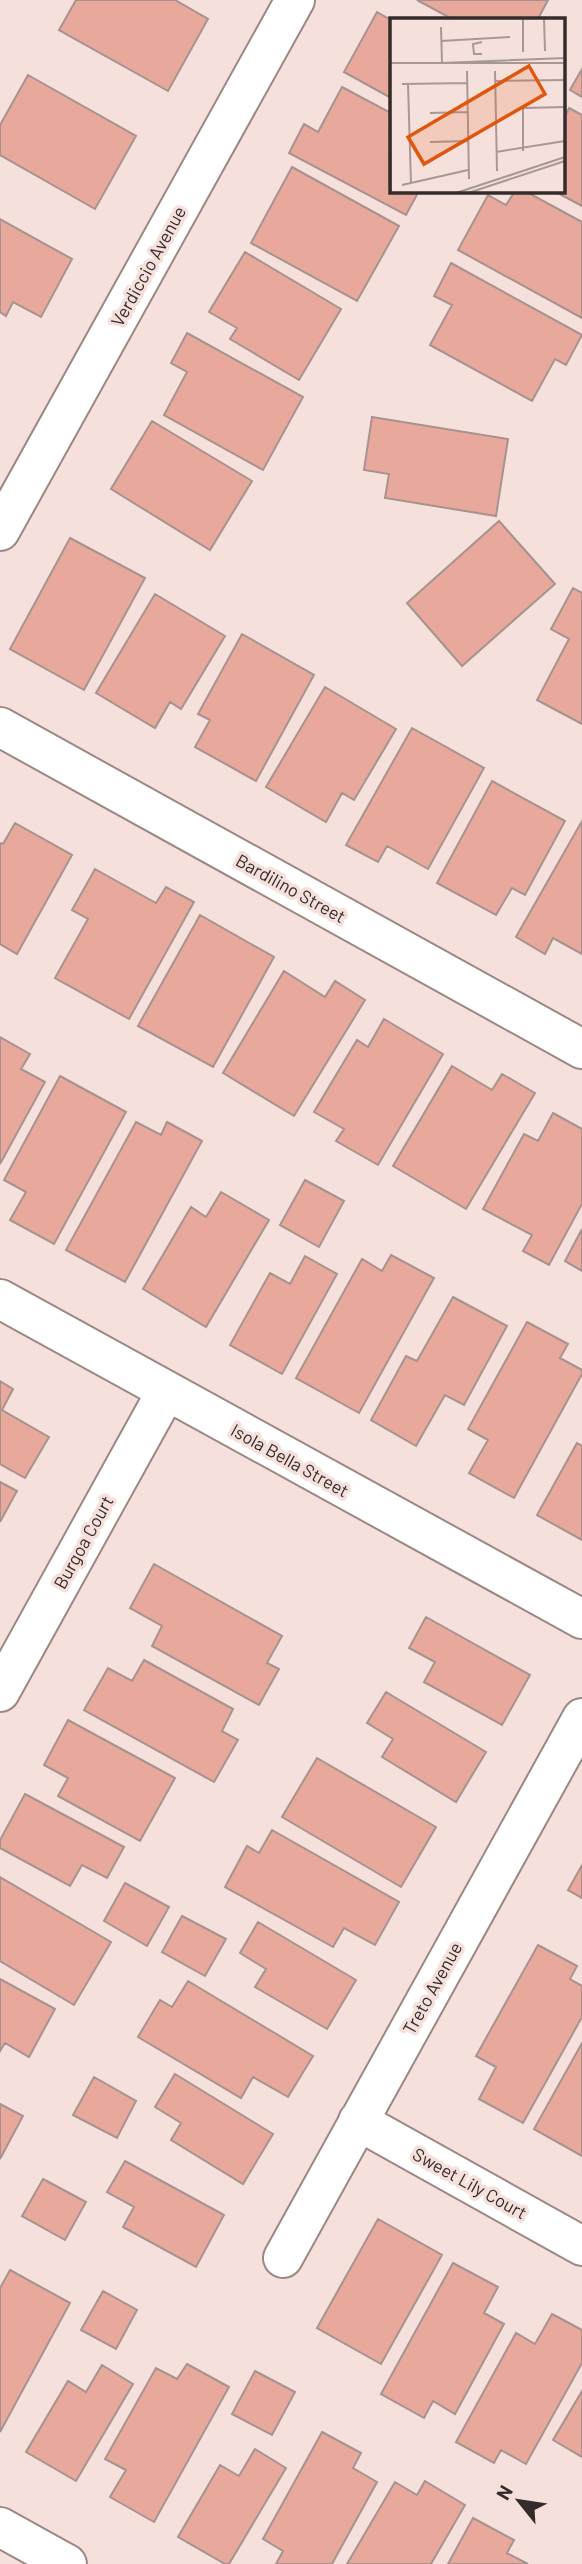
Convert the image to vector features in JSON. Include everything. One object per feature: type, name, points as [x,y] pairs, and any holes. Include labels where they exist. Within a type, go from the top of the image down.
[{"type":"street","name":"Verdiccio Avenue","points":[[0,531],[295,0]]},
{"type":"street","name":"Bardilino Street","points":[[0,727],[582,1049]]},
{"type":"street","name":"Isola Bella Street","points":[[0,1298],[166,1392],[582,1619]]},
{"type":"street","name":"Burgoa Court","points":[[0,1692],[166,1392]]},
{"type":"street","name":"Treto Avenue","points":[[283,2258],[582,1718]]},
{"type":"street","name":"Sweet Lily Court","points":[[358,2121],[582,2246]]},
{"type":"street","points":[[0,2527],[67,2564]]},
{"type":"building","points":[[76,0],[175,0],[208,19],[168,91],[59,30]]},
{"type":"building","points":[[417,0],[548,0],[539,18],[450,18]]},
{"type":"building","points":[[377,12],[390,19],[390,97],[344,72]]},
{"type":"building","points":[[582,69],[582,97],[570,90]]},
{"type":"building","points":[[28,75],[136,136],[95,209],[0,155],[0,125]]},
{"type":"building","points":[[342,87],[390,112],[390,192],[418,192],[406,215],[289,153],[304,124],[318,132]]},
{"type":"building","points":[[569,108],[582,115],[582,206],[556,192],[564,192],[564,118]]},
{"type":"building","points":[[292,167],[399,226],[357,301],[251,243]]},
{"type":"building","points":[[514,192],[527,192],[582,222],[582,318],[458,250],[488,195],[506,205]]},
{"type":"building","points":[[0,219],[72,259],[41,317],[13,302],[6,316],[0,312]]},
{"type":"building","points":[[245,252],[341,309],[299,380],[230,339],[237,328],[209,312]]},
{"type":"building","points":[[451,263],[582,335],[566,365],[555,359],[532,401],[430,345],[452,305],[434,296]]},
{"type":"building","points":[[187,333],[303,397],[263,470],[164,415],[187,372],[171,363]]},
{"type":"building","points":[[372,417],[508,439],[496,516],[385,498],[389,474],[364,470]]},
{"type":"building","points":[[152,421],[252,481],[210,550],[111,489]]},
{"type":"building","points":[[499,521],[555,584],[462,666],[407,603]]},
{"type":"building","points":[[70,538],[145,578],[84,690],[10,649]]},
{"type":"building","points":[[573,588],[582,593],[582,724],[537,700],[569,639],[551,629]]},
{"type":"building","points":[[155,594],[225,636],[181,709],[170,702],[155,728],[96,693]]},
{"type":"building","points":[[242,634],[314,675],[256,781],[195,747],[210,720],[198,714]]},
{"type":"building","points":[[325,687],[396,729],[354,800],[342,793],[326,822],[266,787]]},
{"type":"building","points":[[412,728],[484,768],[428,869],[387,846],[378,862],[346,845]]},
{"type":"building","points":[[492,781],[565,821],[525,895],[512,888],[496,915],[437,883]]},
{"type":"building","points":[[582,821],[582,954],[553,938],[545,954],[516,937]]},
{"type":"building","points":[[15,823],[72,855],[17,954],[0,944],[0,843],[3,844]]},
{"type":"building","points":[[95,869],[156,903],[166,887],[194,902],[129,1019],[55,978],[88,919],[72,910]]},
{"type":"building","points":[[200,915],[274,957],[213,1067],[138,1026]]},
{"type":"building","points":[[284,971],[325,997],[335,981],[365,1000],[294,1116],[223,1073]]},
{"type":"building","points":[[384,1019],[443,1054],[378,1165],[336,1141],[344,1129],[314,1112],[357,1040],[368,1047]]},
{"type":"building","points":[[0,1037],[30,1054],[21,1069],[45,1082],[0,1164]]},
{"type":"building","points":[[452,1066],[492,1090],[502,1074],[535,1093],[466,1209],[393,1166]]},
{"type":"building","points":[[60,1076],[126,1112],[54,1244],[10,1220],[26,1192],[4,1180]]},
{"type":"building","points":[[553,1113],[582,1129],[582,1204],[549,1265],[523,1251],[532,1235],[483,1209],[524,1134],[538,1141]]},
{"type":"building","points":[[136,1122],[161,1135],[167,1122],[202,1141],[125,1282],[66,1250]]},
{"type":"building","points":[[305,1180],[344,1201],[319,1247],[280,1225]]},
{"type":"building","points":[[221,1192],[269,1220],[206,1327],[143,1289],[191,1207],[206,1217]]},
{"type":"building","points":[[582,1229],[582,1271],[565,1261]]},
{"type":"building","points":[[391,1255],[434,1278],[359,1413],[296,1378],[362,1259],[382,1271]]},
{"type":"building","points":[[305,1256],[337,1274],[282,1374],[230,1345],[270,1273],[290,1284]]},
{"type":"building","points":[[453,1297],[507,1326],[464,1405],[445,1395],[416,1446],[371,1420],[406,1356],[417,1361]]},
{"type":"building","points":[[527,1322],[568,1344],[560,1358],[582,1370],[582,1374],[514,1498],[469,1473],[488,1440],[468,1429]]},
{"type":"building","points":[[0,1381],[13,1389],[2,1410],[49,1437],[25,1478],[0,1464]]},
{"type":"building","points":[[577,1443],[582,1446],[582,1540],[537,1515]]},
{"type":"building","points":[[0,1482],[17,1491],[0,1522]]},
{"type":"building","points":[[154,1564],[282,1636],[267,1663],[279,1669],[259,1705],[152,1646],[162,1626],[130,1608]]},
{"type":"building","points":[[426,1617],[530,1675],[502,1725],[424,1682],[435,1662],[409,1648]]},
{"type":"building","points":[[144,1660],[233,1709],[222,1731],[238,1740],[214,1782],[84,1710],[108,1668],[132,1681]]},
{"type":"building","points":[[386,1692],[486,1752],[456,1802],[382,1757],[393,1739],[367,1723]]},
{"type":"building","points":[[68,1720],[175,1778],[140,1841],[58,1796],[68,1778],[44,1765]]},
{"type":"building","points":[[317,1758],[436,1827],[401,1887],[282,1817]]},
{"type":"building","points":[[25,1794],[124,1847],[107,1878],[82,1865],[70,1886],[0,1848],[0,1840]]},
{"type":"building","points":[[272,1830],[399,1902],[375,1945],[344,1928],[333,1947],[225,1887],[247,1846],[259,1853]]},
{"type":"building","points":[[582,1865],[582,1898],[568,1890]]},
{"type":"building","points":[[0,1877],[111,1942],[74,2005],[0,1961]]},
{"type":"building","points":[[125,1883],[169,1907],[147,1946],[104,1921]]},
{"type":"building","points":[[182,1916],[226,1939],[205,1976],[162,1952]]},
{"type":"building","points":[[258,1922],[356,1980],[327,2029],[255,1987],[266,1969],[240,1953]]},
{"type":"building","points":[[538,1945],[577,1966],[570,1979],[582,1986],[582,2017],[523,2123],[479,2099],[496,2067],[476,2056]]},
{"type":"building","points":[[0,1979],[55,2009],[29,2057],[5,2043],[0,2051]]},
{"type":"building","points":[[188,1981],[313,2056],[288,2097],[253,2077],[241,2098],[138,2037],[160,2000],[172,2007]]},
{"type":"building","points":[[582,2043],[582,2156],[534,2129]]},
{"type":"building","points":[[175,2074],[273,2134],[243,2184],[171,2140],[181,2123],[155,2107]]},
{"type":"building","points":[[94,2077],[136,2101],[117,2138],[73,2115]]},
{"type":"building","points":[[0,2104],[23,2116],[0,2159]]},
{"type":"building","points":[[125,2161],[224,2215],[196,2267],[123,2227],[134,2207],[107,2192]]},
{"type":"building","points":[[43,2179],[86,2202],[65,2240],[22,2216]]},
{"type":"building","points":[[378,2219],[442,2255],[381,2364],[317,2328]]},
{"type":"building","points":[[453,2263],[498,2287],[484,2313],[504,2324],[455,2414],[433,2401],[424,2418],[381,2394]]},
{"type":"building","points":[[10,2270],[70,2303],[0,2432],[0,2288]]},
{"type":"building","points":[[103,2291],[137,2310],[116,2349],[81,2330]]},
{"type":"building","points":[[552,2314],[582,2330],[582,2363],[526,2464],[501,2450],[494,2463],[456,2442],[516,2333],[535,2344]]},
{"type":"building","points":[[187,2364],[229,2387],[154,2522],[110,2497],[126,2470],[105,2459],[156,2368],[177,2379]]},
{"type":"building","points":[[102,2365],[133,2384],[76,2481],[26,2452],[68,2381],[86,2392]]},
{"type":"building","points":[[255,2371],[295,2392],[272,2435],[232,2414]]},
{"type":"building","points":[[582,2391],[582,2457],[553,2440]]},
{"type":"building","points":[[322,2432],[361,2453],[353,2468],[377,2482],[332,2564],[276,2564],[283,2551],[263,2539]]},
{"type":"building","points":[[255,2449],[286,2468],[229,2564],[225,2564],[178,2537],[220,2465],[239,2476]]},
{"type":"building","points":[[425,2481],[465,2505],[431,2564],[347,2564],[395,2482],[417,2495]]},
{"type":"building","points":[[473,2518],[514,2540],[507,2553],[528,2564],[448,2564]]}]
